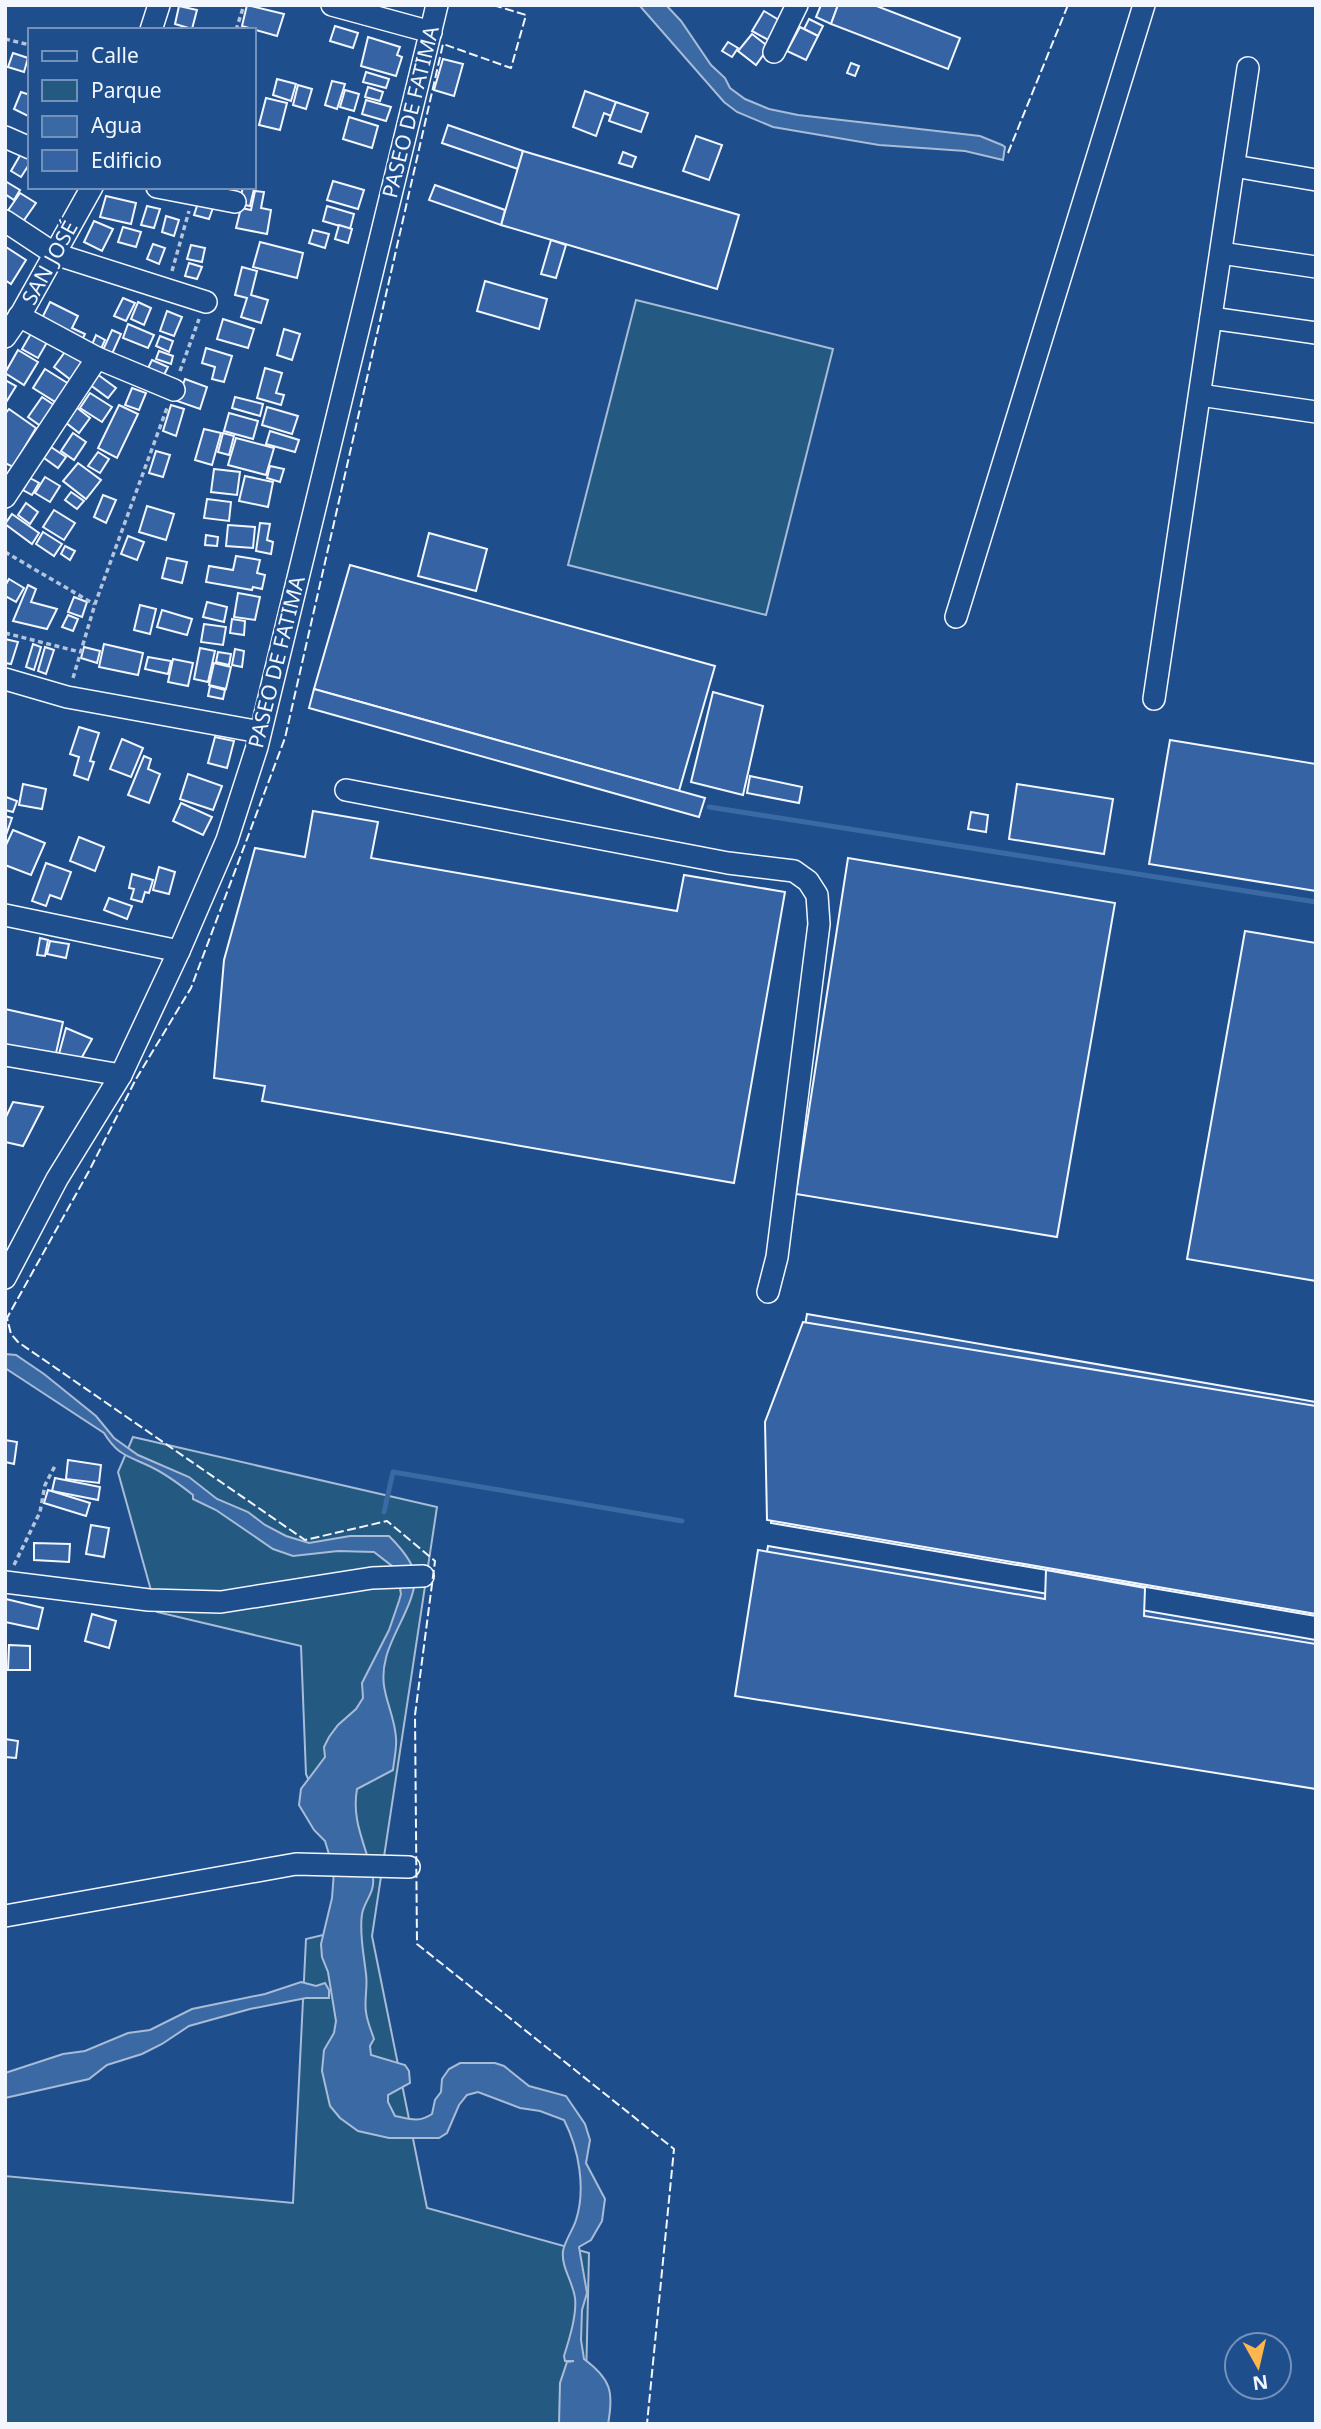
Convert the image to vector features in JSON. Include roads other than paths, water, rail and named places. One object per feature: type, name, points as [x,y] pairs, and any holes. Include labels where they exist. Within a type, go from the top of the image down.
[{"type":"street","points":[[152,28],[159,5]]},
{"type":"street","points":[[332,5],[431,32]]},
{"type":"street","name":"PASEO DE FATIMA","points":[[5,1278],[57,1179],[121,1074],[227,840],[260,732],[437,5]]},
{"type":"street","points":[[774,52],[797,5]]},
{"type":"street","points":[[956,617],[1144,5]]},
{"type":"street","points":[[1154,699],[1248,68]]},
{"type":"street","points":[[5,137],[28,147]]},
{"type":"street","points":[[1234,166],[1316,180]]},
{"type":"street","name":"SAN JOSÉ","points":[[6,335],[91,189]]},
{"type":"street","points":[[168,189],[235,202]]},
{"type":"street","points":[[5,221],[55,254],[206,302]]},
{"type":"street","points":[[1221,253],[1316,267]]},
{"type":"street","points":[[19,316],[97,358],[174,390]]},
{"type":"street","points":[[1211,318],[1316,333]]},
{"type":"street","points":[[5,496],[97,358]]},
{"type":"street","points":[[1200,394],[1316,412]]},
{"type":"street","points":[[5,679],[67,697],[260,732]]},
{"type":"street","points":[[346,790],[728,863],[794,871],[808,881],[817,895],[819,924],[777,1257],[768,1292]]},
{"type":"street","points":[[5,915],[179,950]]},
{"type":"street","points":[[5,1055],[121,1074]]},
{"type":"street","points":[[6,1582],[149,1600],[221,1602],[372,1578],[423,1576]]},
{"type":"street","points":[[5,1916],[296,1864],[409,1867]]},
{"type":"water","points":[[639,5],[666,5],[681,21],[711,65],[725,78],[730,88],[745,99],[769,109],[798,115],[980,136],[1005,147],[1003,160],[965,151],[879,145],[773,127],[737,112],[724,102]]},
{"type":"water","points":[[5,1354],[16,1355],[44,1374],[96,1416],[114,1438],[138,1455],[189,1477],[217,1499],[248,1512],[286,1536],[309,1543],[350,1536],[389,1536],[410,1562],[415,1582],[413,1592],[389,1648],[383,1680],[395,1727],[393,1770],[357,1789],[356,1801],[358,1824],[373,1878],[362,1914],[361,1929],[366,2012],[374,2039],[370,2046],[371,2055],[405,2065],[409,2071],[410,2083],[388,2095],[388,2102],[395,2116],[419,2119],[432,2114],[435,2100],[441,2092],[442,2079],[449,2069],[460,2063],[495,2063],[504,2066],[529,2086],[566,2096],[585,2124],[590,2140],[586,2163],[605,2199],[602,2221],[591,2240],[579,2247],[587,2293],[582,2310],[581,2340],[584,2359],[600,2373],[608,2387],[611,2403],[608,2424],[559,2424],[560,2383],[567,2362],[574,2361],[565,2361],[564,2356],[575,2305],[563,2251],[576,2220],[581,2182],[574,2144],[564,2120],[540,2111],[520,2108],[478,2092],[467,2095],[459,2105],[447,2133],[439,2138],[389,2138],[358,2131],[340,2118],[330,2106],[322,2071],[324,2050],[334,2033],[336,2021],[321,1944],[332,1898],[334,1871],[325,1841],[314,1830],[299,1805],[301,1789],[325,1757],[324,1747],[329,1737],[363,1698],[362,1683],[389,1630],[401,1594],[392,1566],[374,1552],[338,1551],[293,1556],[273,1549],[216,1510],[193,1499],[193,1495],[165,1474],[122,1453],[104,1433],[5,1368]]},
{"type":"water","points":[[301,1982],[316,1986],[325,1983],[329,1998],[306,1998],[250,2009],[189,2026],[142,2054],[107,2065],[89,2079],[5,2098],[5,2073],[63,2054],[85,2051],[128,2033],[150,2030],[192,2009],[265,1994]]},
{"type":"waterway","points":[[709,807],[1316,902]]},
{"type":"waterway","points":[[384,1512],[393,1472],[682,1521]]}]
